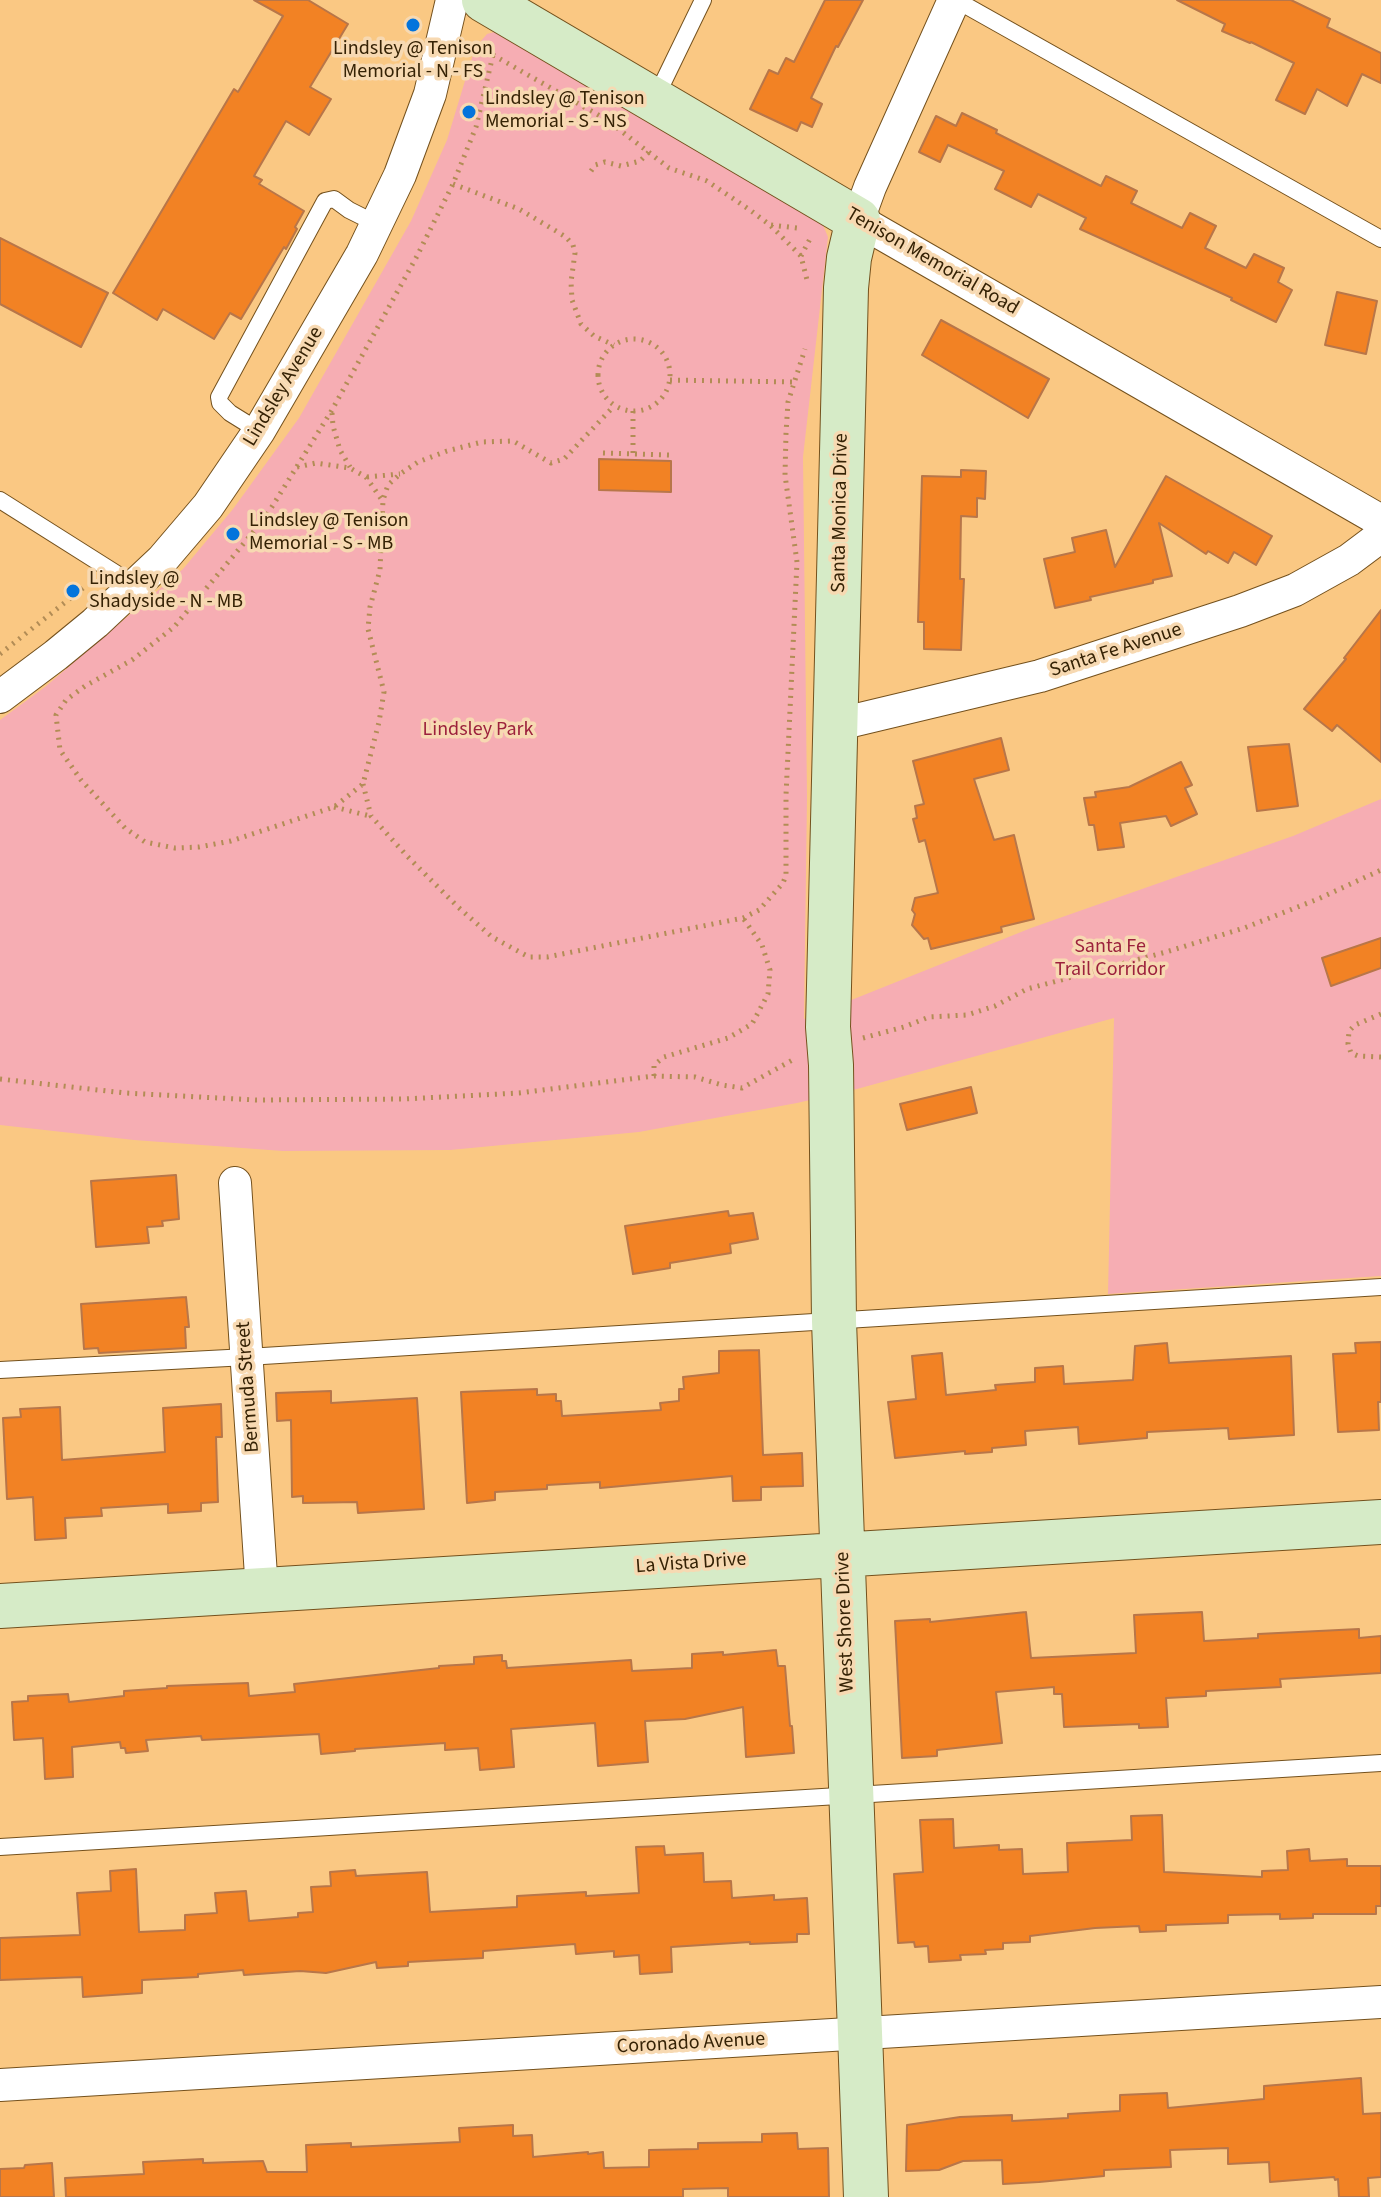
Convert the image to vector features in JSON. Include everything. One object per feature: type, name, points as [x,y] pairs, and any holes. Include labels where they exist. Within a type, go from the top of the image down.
[{"type":"street","name":"Lindsley Avenue","points":[[0,697],[56,655],[136,586],[189,531],[259,431],[362,254],[400,175],[430,94],[452,0]]},
{"type":"street","name":"Santa Monica Drive","points":[[830,1048],[835,725],[849,258],[870,187],[955,0]]},
{"type":"street","name":"Tenison Memorial Road","points":[[482,21],[654,101],[1381,521]]},
{"type":"street","name":"Santa Fe Avenue","points":[[835,725],[1040,676],[1240,611],[1295,590],[1349,560],[1381,536]]},
{"type":"street","name":"West Shore Drive","points":[[830,1048],[834,1321],[866,2197]]},
{"type":"street","name":"Bermuda Street","points":[[235,1183],[262,1591]]},
{"type":"street","name":"La Vista Drive","points":[[0,1606],[1381,1522]]},
{"type":"street","name":"Coronado Avenue","points":[[0,2085],[1381,2002]]},
{"type":"lane","points":[[654,101],[703,0]]},
{"type":"lane","points":[[955,0],[1381,239]]},
{"type":"lane","points":[[259,431],[230,413],[220,403],[219,397],[325,201],[334,199],[377,224]]},
{"type":"lane","points":[[0,500],[136,586]]},
{"type":"lane","points":[[0,1370],[1381,1287]]},
{"type":"lane","points":[[0,1847],[1381,1763]]},
{"type":"path","points":[[363,784],[334,807],[231,841],[175,848],[145,842],[125,828],[81,780],[60,750],[56,715],[66,700],[132,660],[174,627],[265,518],[332,410],[417,256],[453,184],[476,127],[493,55],[482,21]]},
{"type":"path","points":[[493,55],[607,120],[669,168],[707,181],[770,225],[801,256],[810,291]]},
{"type":"path","points":[[591,171],[595,165],[605,162],[621,166],[640,161],[649,152]]},
{"type":"path","points":[[453,184],[519,209],[566,237],[575,253],[572,300],[581,324],[594,336],[614,345]]},
{"type":"path","points":[[770,225],[814,231],[801,256]]},
{"type":"path","points":[[637,339],[658,348],[670,368],[670,380],[659,401],[649,408],[633,411],[614,406],[605,398],[598,375],[605,353],[614,345],[637,339]]},
{"type":"path","points":[[614,406],[564,459],[551,463],[513,441],[482,442],[418,462],[388,485],[383,500],[380,570],[370,607],[368,629],[384,692],[363,784],[371,816],[458,907],[492,937],[529,957],[547,957],[743,918],[759,910],[783,883],[786,875],[786,795],[797,562],[785,461],[788,402],[805,355],[806,342]]},
{"type":"path","points":[[670,380],[796,382]]},
{"type":"path","points":[[332,410],[340,450],[350,468]]},
{"type":"path","points":[[633,411],[633,454]]},
{"type":"path","points":[[603,453],[671,455]]},
{"type":"path","points":[[297,467],[316,463],[350,468],[366,477],[383,500]]},
{"type":"path","points":[[366,477],[400,474]]},
{"type":"path","points":[[0,654],[108,569]]},
{"type":"path","points":[[334,807],[371,816]]},
{"type":"path","points":[[0,1079],[125,1093],[256,1100],[404,1099],[519,1093],[654,1076],[695,1077],[742,1088],[830,1048],[929,1017],[967,1015],[995,1006],[1027,989],[1244,928],[1381,870]]},
{"type":"path","points":[[654,1076],[654,1065],[664,1057],[728,1038],[752,1024],[768,994],[770,970],[762,945],[743,918]]},
{"type":"path","points":[[1381,1014],[1355,1025],[1349,1031],[1348,1044],[1351,1053],[1358,1056],[1381,1057]]},
{"type":"green space","name":"Lindsley Park","points":[[498,31],[820,218],[828,237],[803,457],[807,797],[804,1019],[1031,928],[1293,836],[1381,799],[1381,1276],[1108,1294],[1114,1018],[857,1089],[639,1132],[450,1150],[283,1151],[134,1140],[0,1125],[0,720],[45,687],[183,569],[233,509],[299,418],[411,221],[447,140],[475,48],[487,34]]},
{"type":"building","points":[[254,0],[308,0],[348,24],[310,87],[331,99],[309,135],[286,121],[254,176],[262,180],[259,184],[304,211],[295,227],[297,229],[241,319],[230,313],[214,339],[163,309],[157,320],[113,293],[234,89],[238,92],[283,16]]},
{"type":"building","points":[[825,0],[863,0],[811,98],[822,104],[812,127],[801,122],[797,131],[750,109],[769,70],[778,74],[786,58],[794,62]]},
{"type":"building","points":[[1177,0],[1291,0],[1330,19],[1327,27],[1381,53],[1381,83],[1362,74],[1347,106],[1317,89],[1305,114],[1276,100],[1294,63],[1222,31],[1225,24]]},
{"type":"building","points":[[962,113],[1101,186],[1106,176],[1137,191],[1131,203],[1182,228],[1190,213],[1216,226],[1205,248],[1246,268],[1254,254],[1284,268],[1278,282],[1292,290],[1276,322],[1232,298],[1080,229],[1086,218],[1038,194],[1031,207],[995,189],[1004,171],[948,145],[940,162],[919,152],[936,116],[956,126]]},
{"type":"building","points":[[0,238],[108,293],[81,347],[0,304]]},
{"type":"building","points":[[1337,292],[1377,301],[1366,354],[1325,345]]},
{"type":"building","points":[[941,320],[1049,379],[1028,418],[922,355]]},
{"type":"building","points":[[599,459],[671,461],[671,492],[599,490]]},
{"type":"building","points":[[961,470],[986,471],[985,499],[977,498],[977,517],[961,516],[960,579],[964,579],[961,650],[924,649],[924,622],[918,622],[922,476],[961,477]]},
{"type":"building","points":[[1166,476],[1272,536],[1256,565],[1234,552],[1228,563],[1208,551],[1206,554],[1159,523],[1172,576],[1055,608],[1044,559],[1075,552],[1072,538],[1106,530],[1115,567]]},
{"type":"building","points":[[1381,610],[1381,762],[1337,725],[1332,731],[1304,709],[1346,659]]},
{"type":"building","points":[[1001,738],[1009,770],[974,779],[994,840],[1014,835],[1034,919],[1001,927],[1002,932],[931,949],[928,938],[924,939],[912,925],[915,898],[938,893],[925,840],[919,842],[913,819],[917,818],[915,806],[924,804],[913,761]]},
{"type":"building","points":[[1289,744],[1298,806],[1257,811],[1248,747]]},
{"type":"building","points":[[1181,762],[1192,785],[1185,788],[1197,814],[1171,826],[1166,816],[1120,823],[1124,847],[1098,850],[1094,825],[1089,825],[1084,798],[1096,797],[1095,792],[1129,787]]},
{"type":"building","points":[[1381,938],[1381,968],[1331,986],[1322,958]]},
{"type":"building","points":[[971,1087],[977,1113],[907,1130],[900,1104]]},
{"type":"building","points":[[176,1175],[179,1219],[162,1221],[163,1226],[147,1227],[149,1243],[96,1247],[91,1181]]},
{"type":"building","points":[[728,1211],[729,1216],[753,1213],[758,1239],[730,1244],[731,1253],[670,1263],[670,1268],[633,1274],[625,1226]]},
{"type":"building","points":[[186,1297],[189,1327],[185,1327],[186,1348],[99,1353],[98,1348],[84,1349],[81,1304]]},
{"type":"building","points":[[1381,1342],[1379,1430],[1338,1432],[1333,1354],[1356,1353],[1355,1343]]},
{"type":"building","points":[[1167,1343],[1169,1363],[1291,1356],[1294,1435],[1229,1439],[1228,1428],[1147,1432],[1147,1438],[1079,1444],[1078,1427],[1025,1431],[1026,1445],[992,1448],[992,1452],[965,1454],[965,1451],[895,1458],[888,1402],[916,1399],[912,1356],[942,1353],[946,1395],[996,1390],[995,1385],[1035,1382],[1035,1368],[1063,1366],[1064,1384],[1133,1380],[1135,1346]]},
{"type":"building","points":[[759,1350],[763,1455],[802,1453],[803,1486],[761,1487],[761,1500],[733,1501],[732,1476],[600,1488],[600,1482],[495,1492],[495,1500],[467,1503],[461,1392],[537,1389],[537,1395],[556,1394],[556,1401],[561,1401],[562,1416],[661,1410],[660,1403],[679,1401],[679,1389],[684,1389],[683,1377],[719,1373],[719,1351]]},
{"type":"building","points":[[331,1391],[331,1403],[417,1398],[424,1509],[358,1513],[357,1502],[303,1503],[303,1496],[292,1497],[291,1420],[277,1421],[276,1393]]},
{"type":"building","points":[[221,1404],[222,1437],[216,1437],[218,1502],[201,1503],[201,1511],[168,1513],[168,1504],[101,1508],[102,1516],[65,1518],[66,1538],[35,1540],[33,1497],[7,1499],[3,1418],[21,1417],[20,1409],[60,1407],[62,1460],[165,1452],[163,1408]]},
{"type":"building","points":[[1026,1612],[1031,1658],[1136,1653],[1134,1615],[1202,1612],[1204,1641],[1258,1638],[1258,1634],[1359,1629],[1359,1638],[1381,1636],[1381,1673],[1280,1679],[1281,1687],[1206,1691],[1206,1696],[1166,1698],[1168,1727],[1139,1728],[1139,1724],[1064,1727],[1062,1694],[1054,1694],[1054,1687],[996,1692],[1002,1743],[937,1750],[937,1756],[902,1758],[895,1621],[930,1619],[930,1622]]},
{"type":"building","points":[[776,1650],[778,1666],[785,1666],[794,1753],[746,1757],[743,1707],[685,1719],[645,1721],[648,1762],[598,1766],[595,1723],[511,1729],[514,1767],[480,1770],[478,1748],[445,1750],[445,1743],[321,1754],[319,1734],[202,1740],[201,1736],[146,1740],[148,1751],[126,1753],[120,1742],[72,1747],[73,1777],[45,1779],[43,1738],[14,1740],[12,1702],[28,1701],[28,1696],[68,1694],[69,1702],[124,1696],[124,1691],[167,1686],[248,1683],[249,1696],[295,1692],[294,1684],[474,1664],[474,1657],[502,1655],[507,1668],[631,1660],[632,1671],[692,1668],[692,1654],[723,1652],[723,1655]]},
{"type":"building","points":[[1162,1815],[1164,1872],[1262,1877],[1262,1871],[1288,1870],[1287,1851],[1309,1849],[1310,1861],[1347,1859],[1347,1866],[1381,1866],[1381,1906],[1376,1906],[1376,1914],[1313,1914],[1313,1918],[1280,1919],[1280,1914],[1228,1915],[1228,1923],[1166,1925],[1166,1931],[1140,1932],[1139,1926],[1030,1936],[1030,1942],[1003,1943],[1003,1949],[985,1950],[986,1954],[960,1955],[961,1960],[929,1962],[928,1946],[915,1947],[914,1942],[898,1943],[894,1874],[923,1872],[920,1820],[953,1819],[954,1848],[999,1845],[999,1850],[1022,1849],[1023,1874],[1068,1872],[1067,1843],[1132,1840],[1131,1816]]},
{"type":"building","points":[[664,1846],[665,1855],[703,1853],[704,1882],[731,1881],[732,1898],[774,1895],[774,1900],[807,1898],[809,1934],[797,1934],[797,1942],[671,1947],[672,1972],[640,1974],[639,1955],[614,1957],[614,1951],[576,1954],[575,1944],[483,1951],[483,1958],[408,1962],[408,1966],[377,1968],[376,1962],[326,1973],[300,1971],[244,1975],[243,1970],[198,1974],[198,1977],[142,1980],[142,1993],[83,1997],[82,1977],[0,1980],[0,1938],[80,1935],[77,1893],[111,1891],[110,1871],[136,1869],[139,1932],[185,1930],[185,1915],[217,1913],[215,1893],[246,1891],[249,1921],[298,1917],[298,1913],[313,1912],[311,1887],[331,1886],[330,1872],[355,1870],[356,1876],[427,1872],[430,1912],[517,1907],[517,1896],[639,1893],[636,1847]]},
{"type":"building","points":[[1361,2078],[1363,2114],[1381,2113],[1381,2177],[1368,2178],[1369,2197],[1339,2197],[1338,2179],[1334,2177],[1270,2182],[1269,2162],[1228,2164],[1228,2148],[1170,2150],[1171,2167],[1104,2170],[1104,2176],[1039,2182],[1003,2184],[1002,2160],[963,2161],[939,2170],[906,2171],[907,2125],[960,2117],[1012,2115],[1012,2121],[1120,2111],[1120,2095],[1167,2093],[1168,2108],[1264,2099],[1264,2086]]},
{"type":"building","points":[[513,2125],[513,2136],[532,2135],[533,2157],[603,2152],[604,2168],[649,2167],[649,2150],[698,2149],[698,2143],[762,2142],[762,2134],[797,2133],[798,2149],[828,2148],[829,2197],[728,2197],[728,2188],[683,2189],[683,2197],[66,2197],[65,2178],[144,2174],[143,2162],[203,2159],[203,2163],[263,2161],[267,2172],[307,2172],[306,2145],[351,2143],[351,2147],[460,2142],[459,2128]]},
{"type":"building","points":[[52,2163],[54,2197],[0,2197],[0,2169]]},
{"type":"place","name":"Lindsley @ Tenison Memorial - N - FS","points":[[413,25]]},
{"type":"place","name":"Lindsley @ Tenison Memorial - S - NS","points":[[469,112]]},
{"type":"place","name":"Lindsley @ Tenison Memorial - S - MB","points":[[233,534]]},
{"type":"place","name":"Lindsley @ Shadyside - N - MB","points":[[73,591]]},
{"type":"park label","name":"Santa Fe Trail Corridor","points":[[1110,960]]}]
